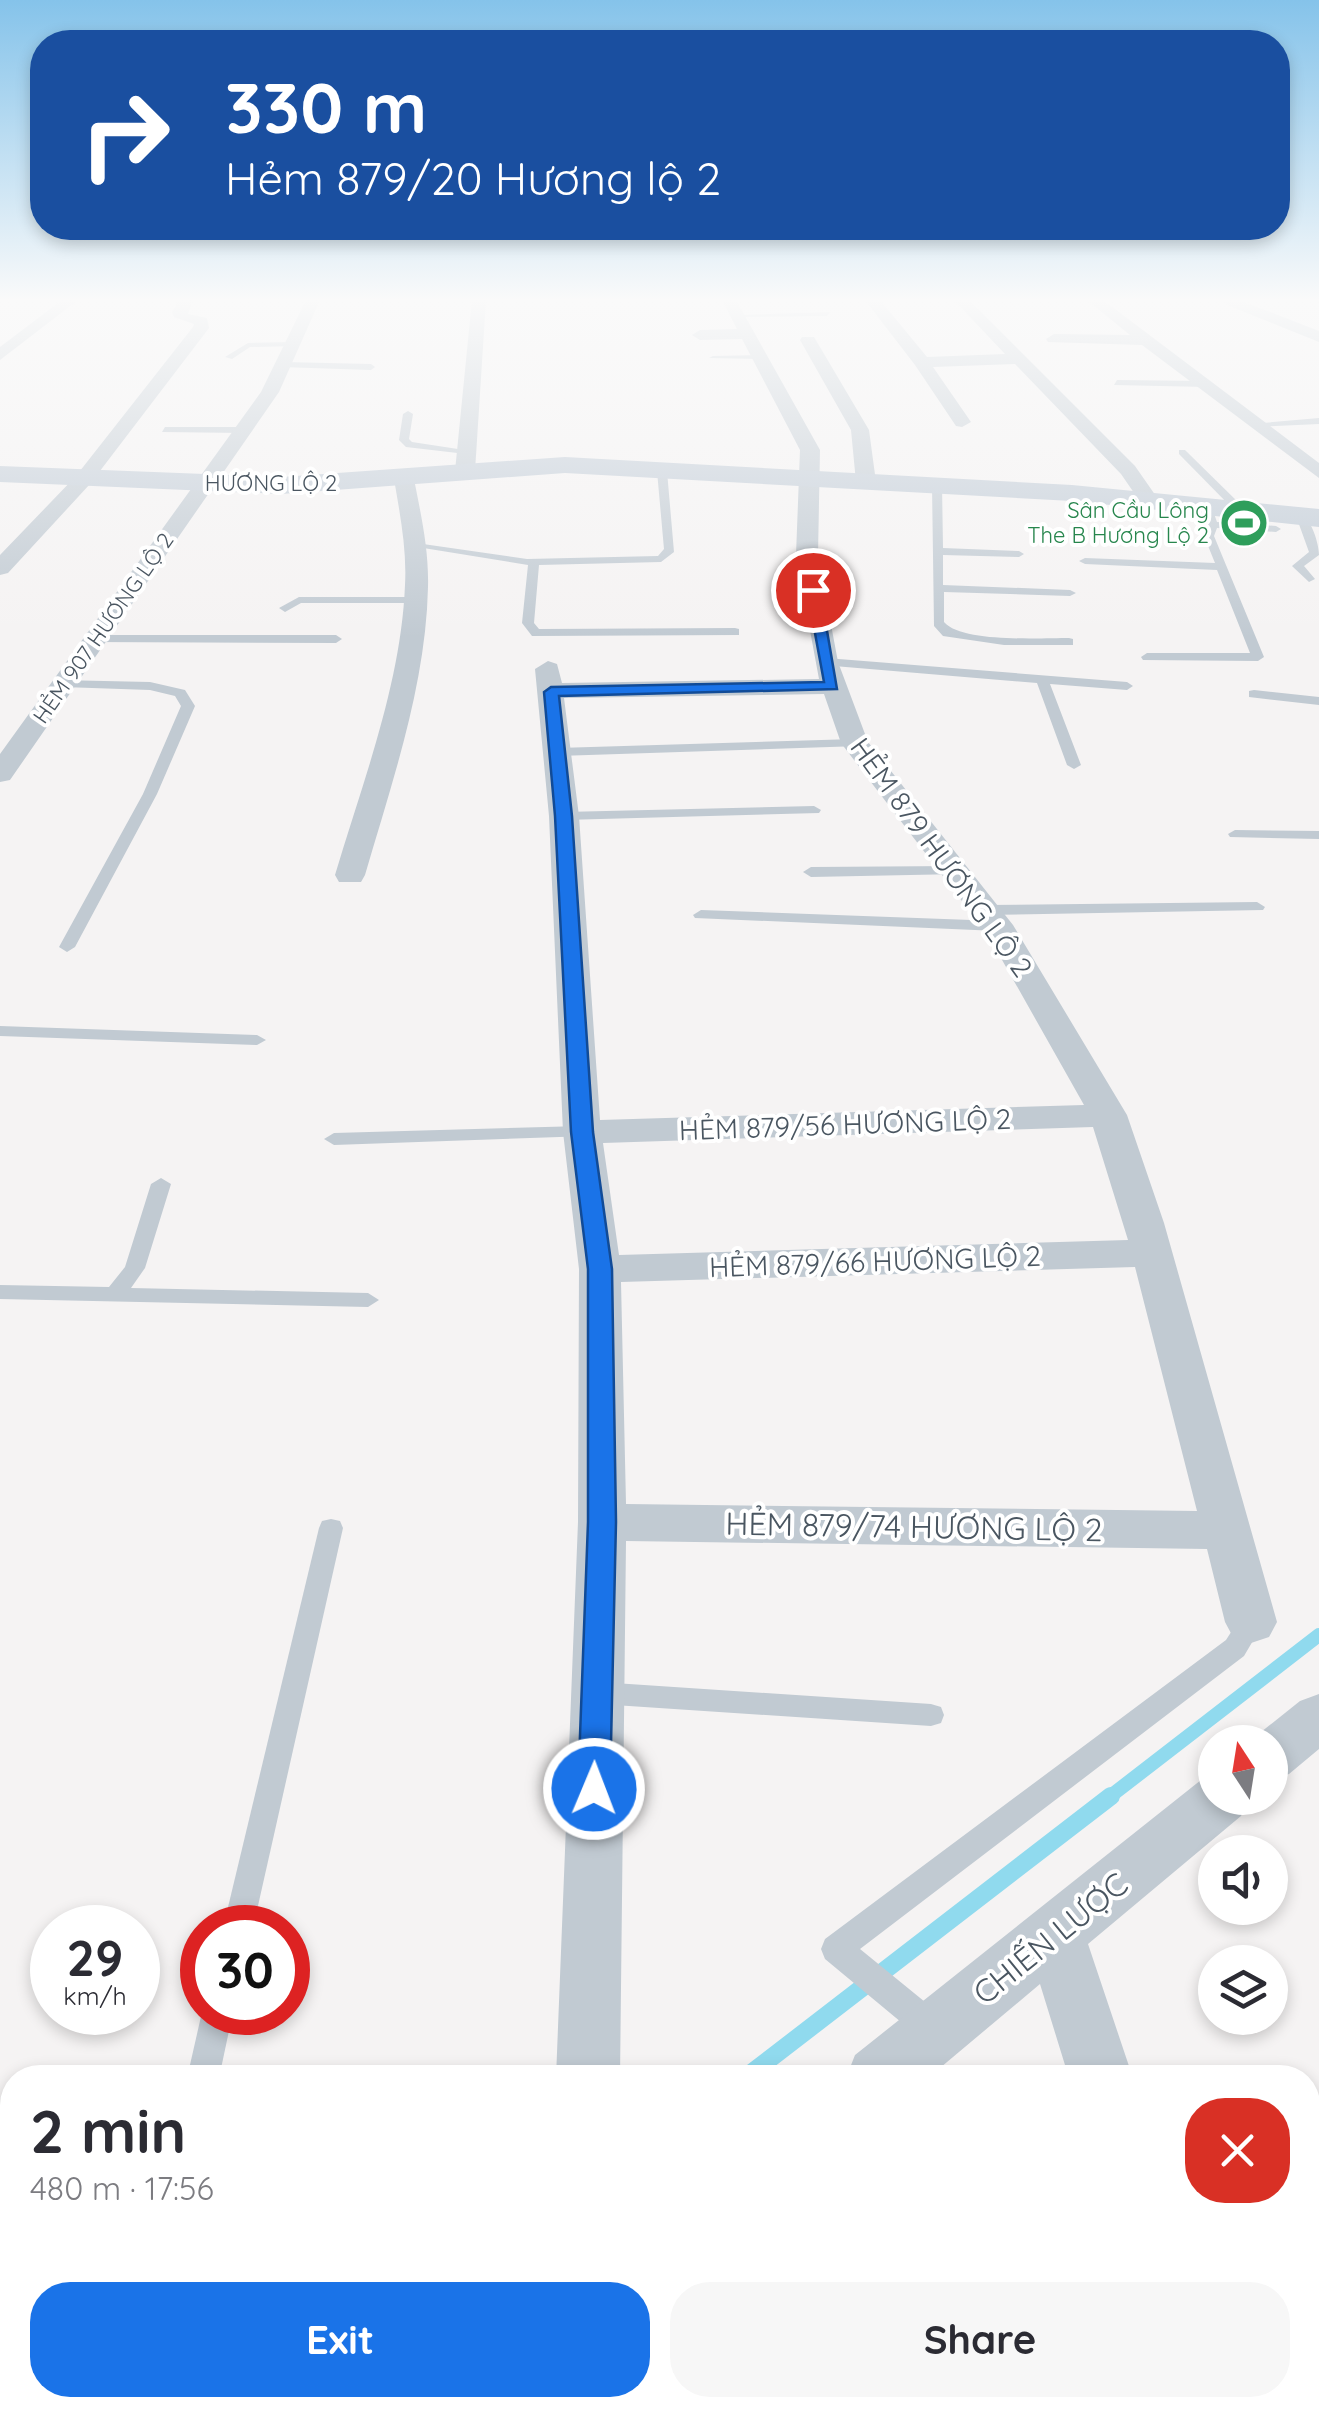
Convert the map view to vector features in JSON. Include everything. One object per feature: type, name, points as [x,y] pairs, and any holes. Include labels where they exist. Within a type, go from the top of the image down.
[{"type":"main road","name":"HƯƠNG LỘ 2","points":[[0,474],[83,480],[321,485],[404,479],[466,461],[937,485],[1073,506],[1148,499],[1209,515],[1239,509],[1299,521]]},
{"type":"street","points":[[0,568],[83,480],[135,413]]},
{"type":"street","name":"HẺM 907 HƯƠNG LỘ 2","points":[[0,774],[255,413]]},
{"type":"street","points":[[466,461],[470,413]]},
{"type":"street","name":"HẺM 879 HƯƠNG LỘ 2","points":[[790,413],[810,450],[807,555],[829,674],[856,743],[991,918],[1084,1068],[1108,1115],[1144,1223],[1251,1622]]},
{"type":"street","points":[[850,413],[860,430],[866,482]]},
{"type":"street","points":[[956,413],[962,422]]},
{"type":"street","points":[[1072,413],[1128,470],[1148,499]]},
{"type":"street","points":[[1242,413],[1319,472]]},
{"type":"street","points":[[350,875],[396,713],[416,600],[416,546],[404,479]]},
{"type":"street","points":[[588,2065],[602,1522],[600,1269],[582,1132],[564,816],[550,680],[829,674]]},
{"type":"street","name":"HẺM 879/56 HƯƠNG LỘ 2","points":[[582,1132],[1108,1115]]},
{"type":"street","name":"HẺM 879/66 HƯƠNG LỘ 2","points":[[600,1269],[1150,1253]]},
{"type":"street","name":"HẺM 879/74 HƯƠNG LỘ 2","points":[[602,1522],[1225,1530]]},
{"type":"street","points":[[1288,1742],[1319,1717]]},
{"type":"street","name":"CHIẾN LƯỢC","points":[[888,2065],[924,2021],[1056,1934],[1200,1815]]},
{"type":"street","points":[[1056,1934],[1097,2065]]},
{"type":"lane","points":[[408,414],[404,440],[466,461]]},
{"type":"lane","points":[[1256,424],[1319,421]]},
{"type":"lane","points":[[165,430],[244,430]]},
{"type":"lane","points":[[1182,452],[1239,509]]},
{"type":"lane","points":[[416,546],[534,562],[662,559],[670,550],[671,533],[664,514],[662,471]]},
{"type":"lane","points":[[937,485],[938,622],[946,633],[1004,641],[1068,642]]},
{"type":"lane","points":[[1146,656],[1258,656],[1209,536],[1209,515],[1299,521],[1315,553],[1298,566],[1308,580]]},
{"type":"lane","points":[[936,551],[1018,554]]},
{"type":"lane","points":[[534,562],[528,623],[536,633],[735,632]]},
{"type":"lane","points":[[1085,562],[1222,567]]},
{"type":"lane","points":[[938,588],[1070,593]]},
{"type":"lane","points":[[285,608],[299,600],[416,600]]},
{"type":"lane","points":[[92,639],[336,639]]},
{"type":"lane","points":[[829,674],[1126,686]]},
{"type":"lane","points":[[1042,680],[1074,766]]},
{"type":"lane","points":[[62,683],[150,686],[180,693],[188,706],[150,794],[67,947]]},
{"type":"lane","points":[[1254,694],[1319,701]]},
{"type":"lane","points":[[558,752],[856,743]]},
{"type":"lane","points":[[564,816],[814,810]]},
{"type":"lane","points":[[1235,834],[1319,835]]},
{"type":"lane","points":[[810,872],[955,871]]},
{"type":"lane","points":[[701,915],[991,918],[1258,907]]},
{"type":"lane","points":[[0,1032],[257,1040]]},
{"type":"lane","points":[[334,1138],[582,1132]]},
{"type":"lane","points":[[114,1296],[135,1268],[161,1184]]},
{"type":"lane","points":[[0,1292],[368,1300]]},
{"type":"lane","points":[[243,1905],[331,1528]]},
{"type":"lane","points":[[924,2021],[836,1948],[1236,1648],[1251,1622]]},
{"type":"lane","points":[[596,1693],[931,1715]]},
{"type":"lane","points":[[206,2065],[213,2035]]},
{"type":"waterway","points":[[1108,1798],[1319,1635]]},
{"type":"waterway","points":[[762,2065],[1111,1796]]},
{"type":"place","name":"Sân Cầu Lông The B Hương Lộ 2","points":[[1244,523]]},
{"type":"route","points":[[594,1789],[602,1522],[600,1269],[582,1132],[564,816],[551,692],[832,686],[813,590]]}]
